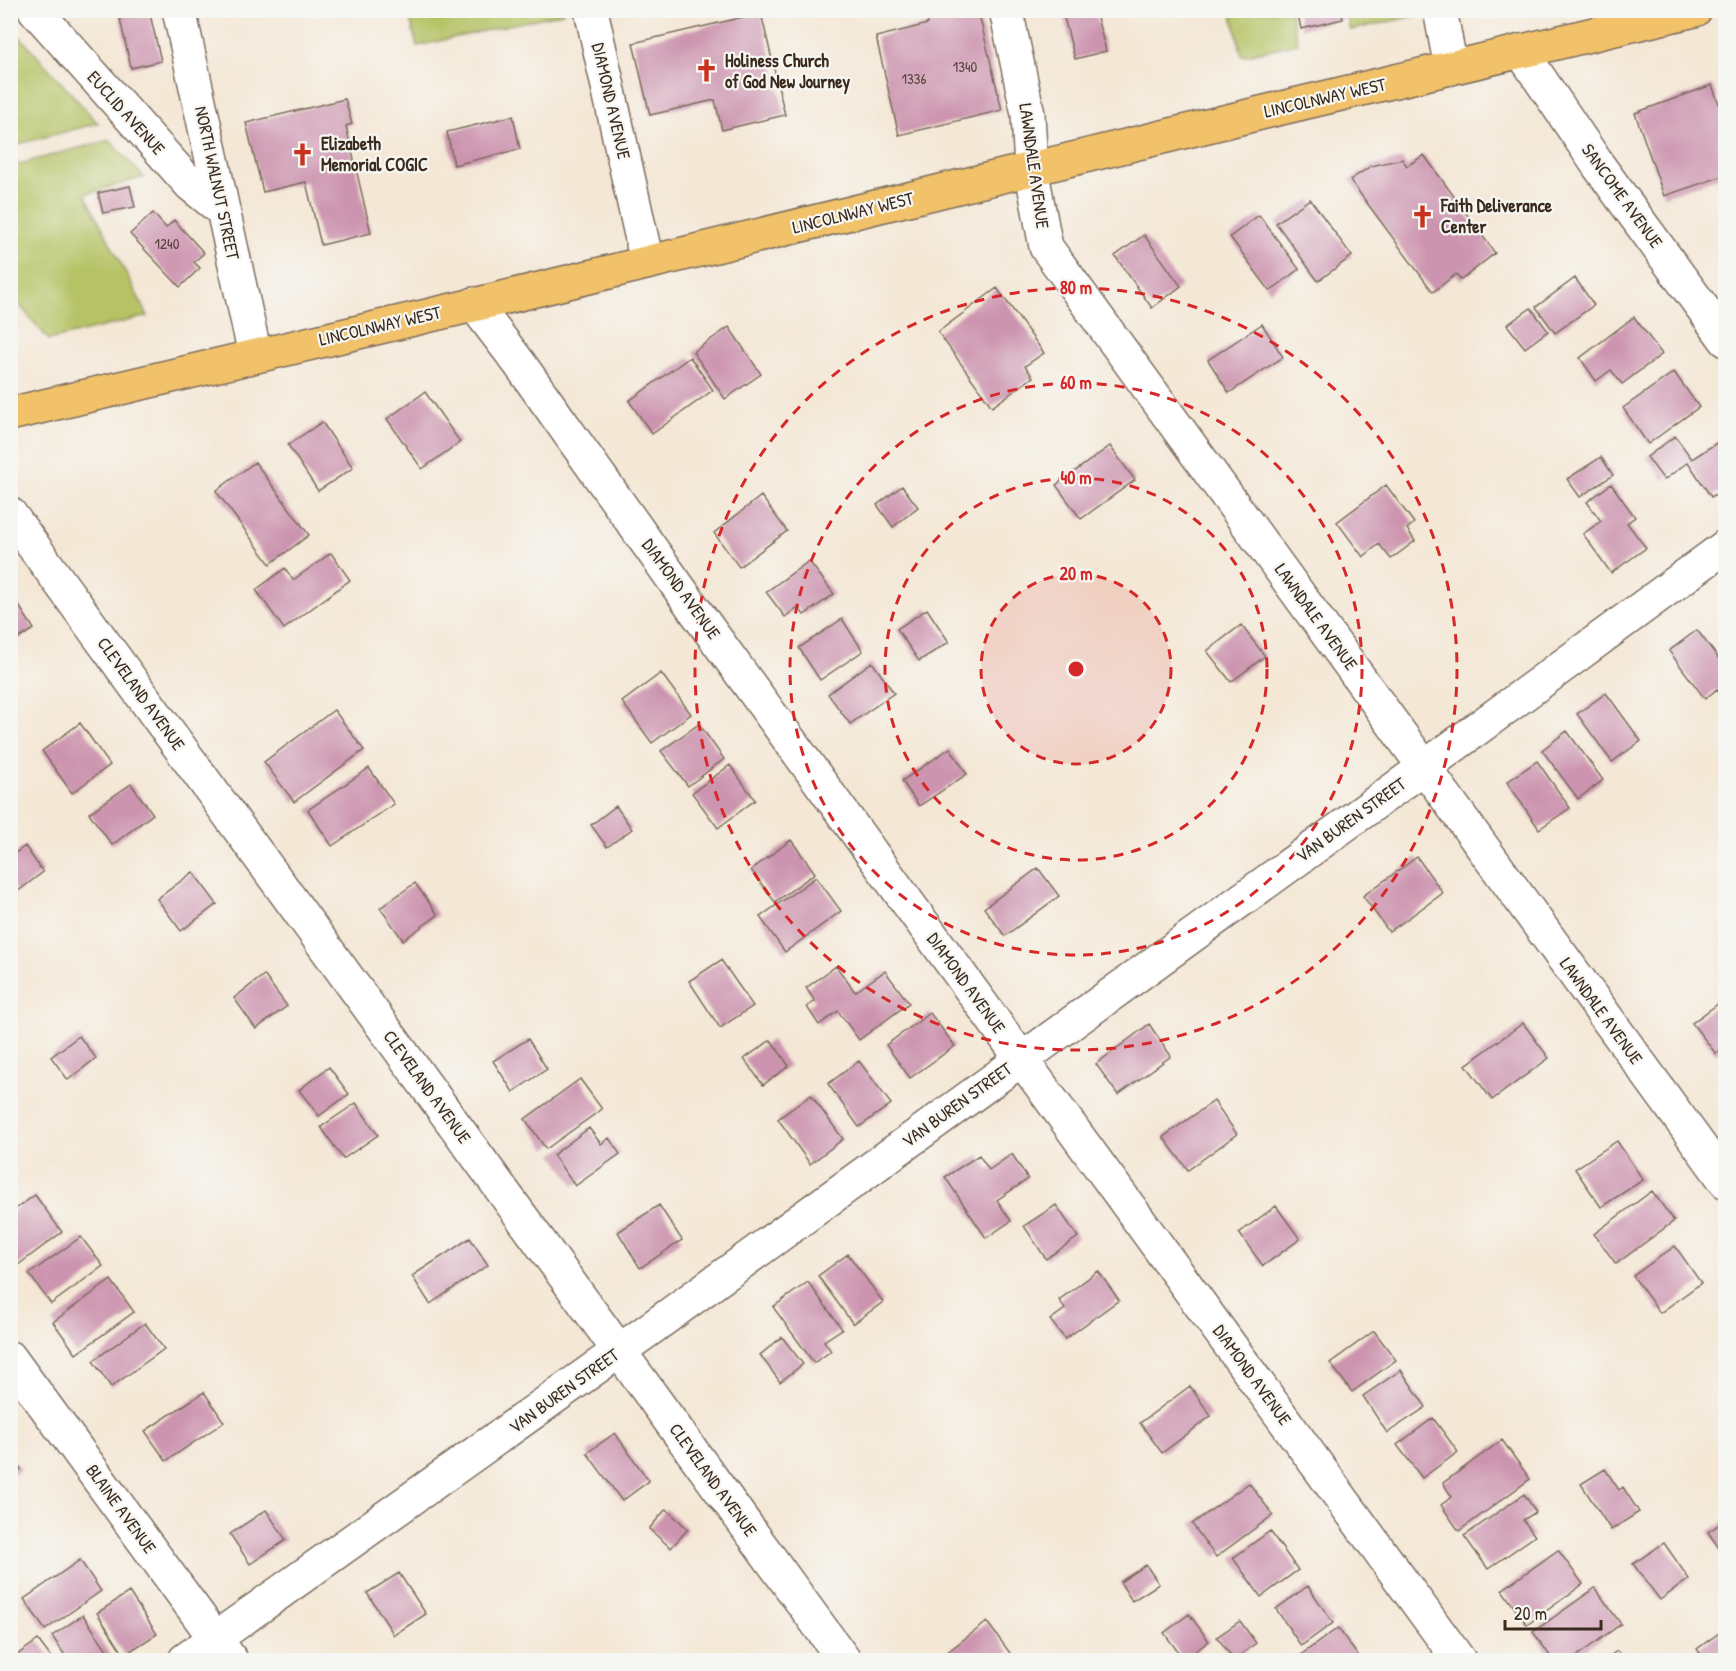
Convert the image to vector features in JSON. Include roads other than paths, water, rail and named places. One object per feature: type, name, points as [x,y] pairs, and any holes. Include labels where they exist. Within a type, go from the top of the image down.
[{"type":"main road","name":"LINCOLNWAY WEST","points":[[10,414],[1695,10]]},
{"type":"street","name":"EUCLID AVENUE","points":[[34,10],[191,185],[222,210]]},
{"type":"street","name":"NORTH WALNUT STREET","points":[[179,10],[255,355]]},
{"type":"street","name":"DIAMOND AVENUE","points":[[591,10],[647,262]]},
{"type":"street","name":"LAWNDALE AVENUE","points":[[1006,10],[1029,114],[1031,168],[1046,247],[1725,1182]]},
{"type":"street","points":[[1440,10],[1451,68]]},
{"type":"street","name":"SANCOME AVENUE","points":[[1521,51],[1598,165],[1725,340]]},
{"type":"street","name":"DIAMOND AVENUE","points":[[474,304],[1459,1660]]},
{"type":"street","name":"CLEVELAND AVENUE","points":[[10,514],[844,1660]]},
{"type":"street","name":"VAN BUREN STREET","points":[[185,1660],[223,1649],[620,1351],[1725,546]]},
{"type":"street","name":"BLAINE AVENUE","points":[[10,1358],[223,1649]]},
{"type":"place","name":"Holiness Church of God New Journey","points":[[707,71]]},
{"type":"place","name":"Elizabeth Memorial COGIC","points":[[303,154]]},
{"type":"place","name":"Faith Deliverance Center","points":[[1423,216]]}]
